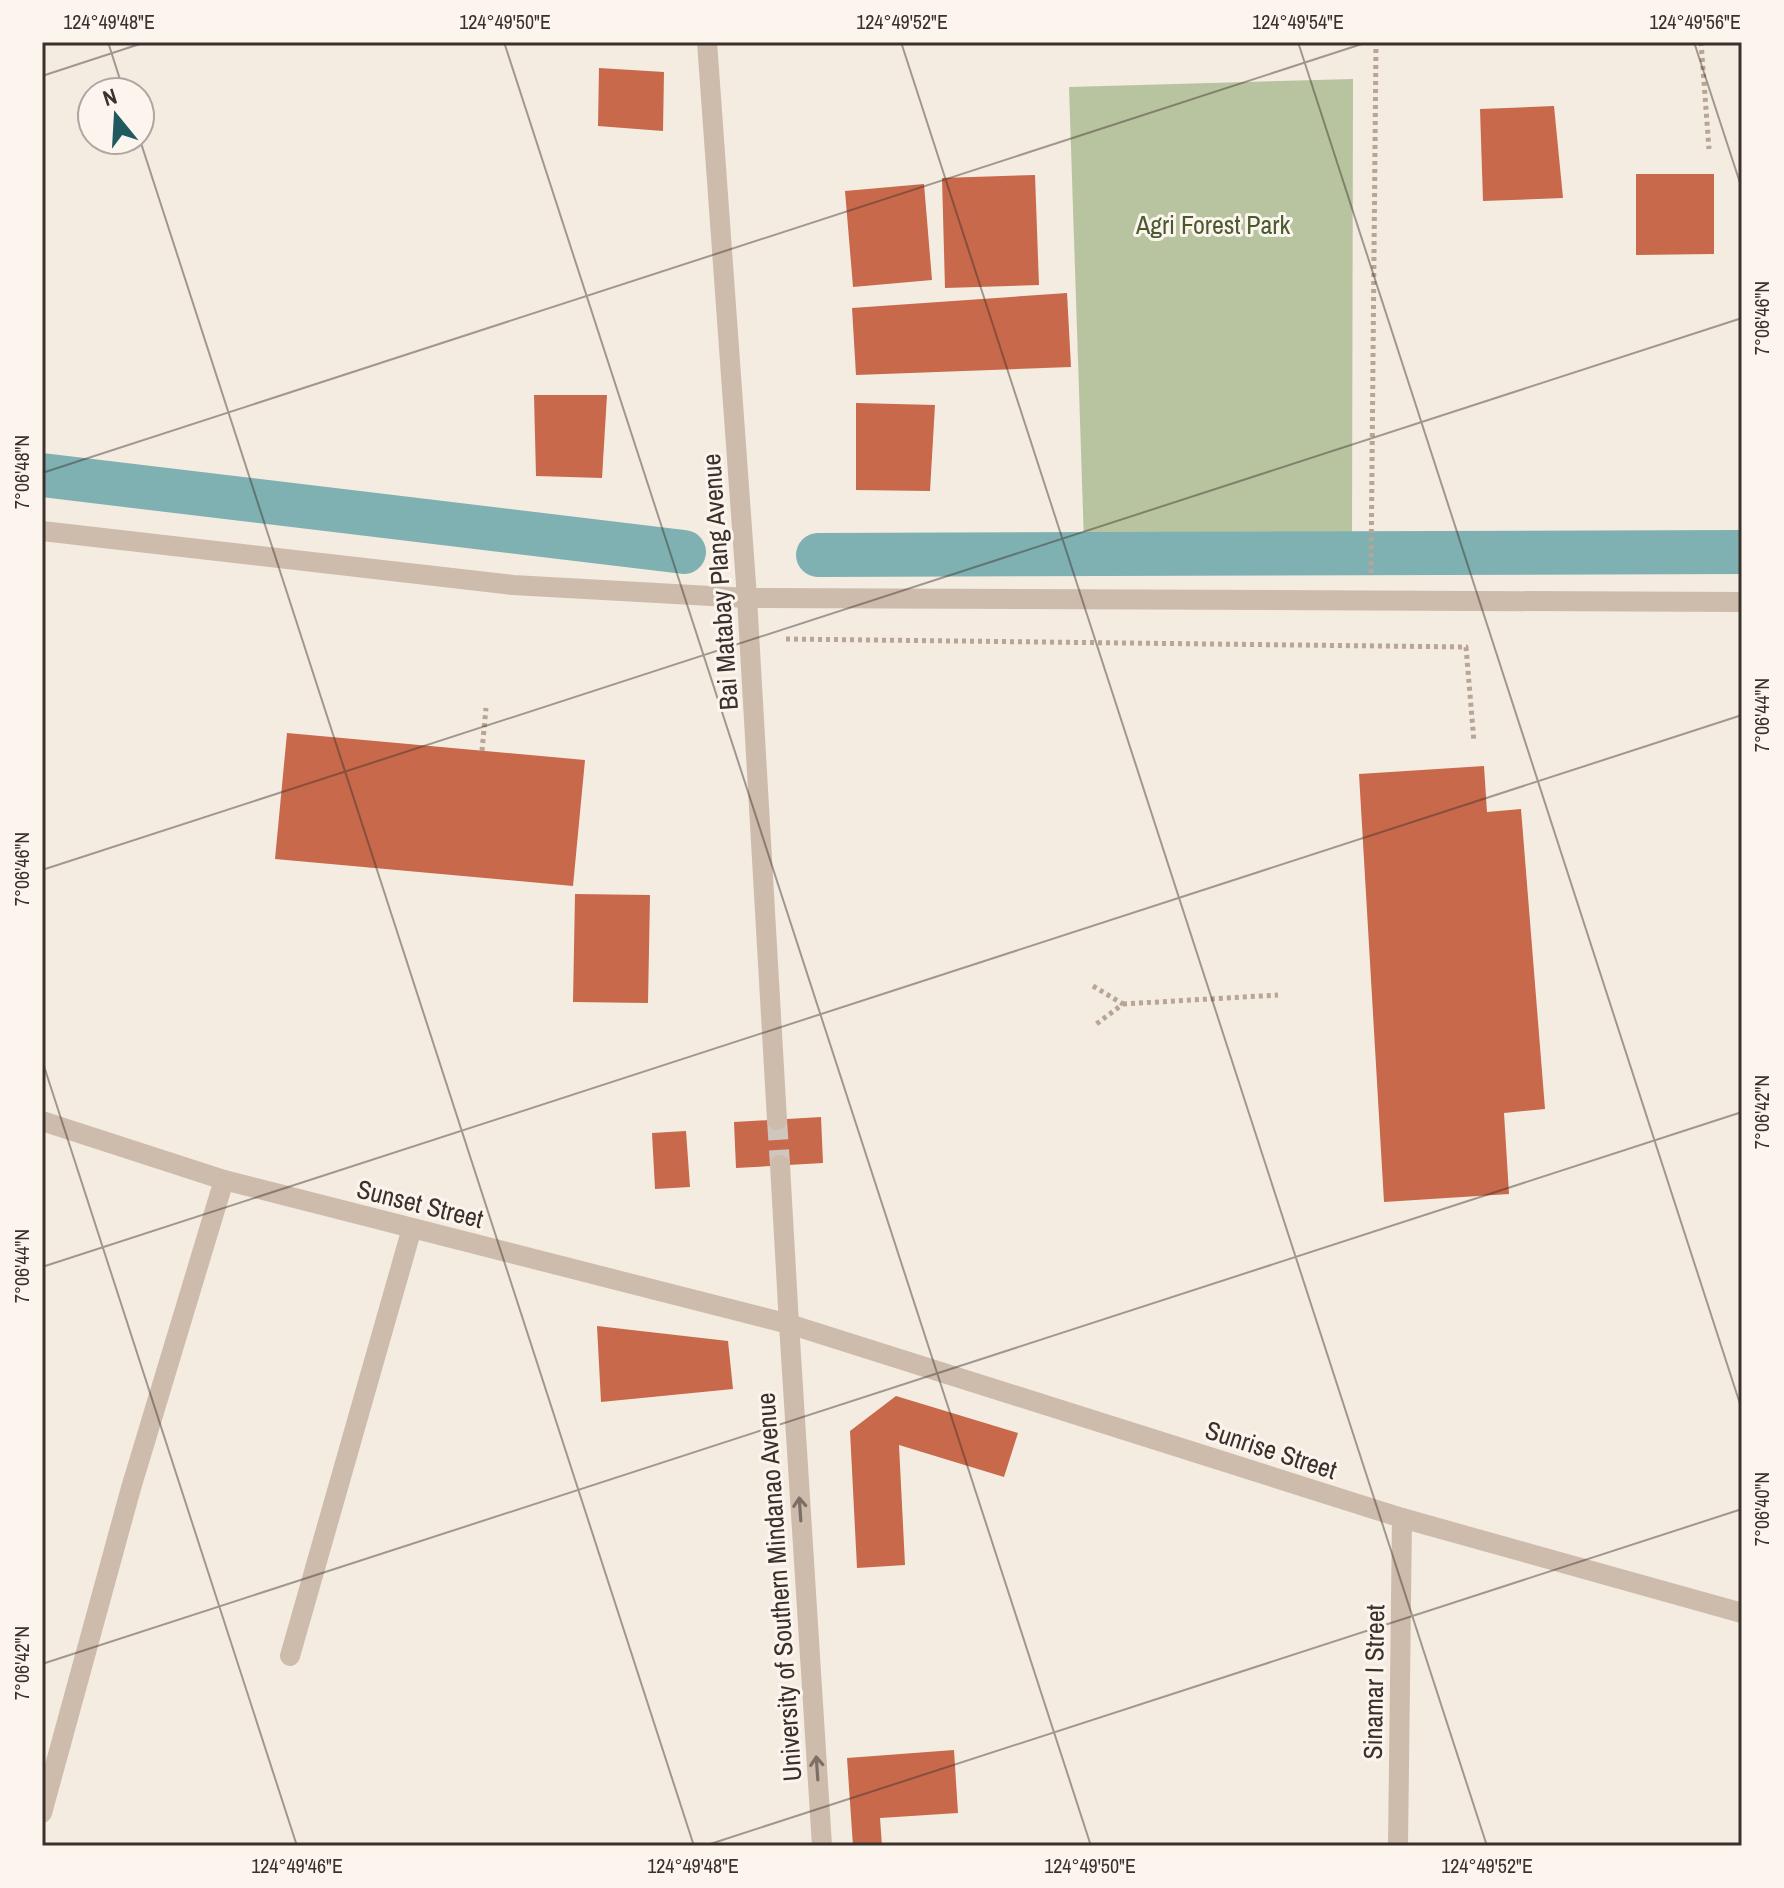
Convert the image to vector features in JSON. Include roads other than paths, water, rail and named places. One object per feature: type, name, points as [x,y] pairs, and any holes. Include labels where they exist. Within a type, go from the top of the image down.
[{"type":"street","name":"Bai Matabay Plang Avenue","points":[[707,42],[747,598],[777,1120]]},
{"type":"street","points":[[42,531],[513,585],[747,598],[1742,602]]},
{"type":"street","name":"Sunset Street","points":[[42,1121],[224,1180],[789,1324]]},
{"type":"street","points":[[780,1165],[789,1324]]},
{"type":"street","points":[[42,1813],[127,1503],[224,1180]]},
{"type":"street","points":[[290,1656],[412,1228]]},
{"type":"street","name":"Sunrise Street","points":[[789,1324],[1402,1518],[1742,1613]]},
{"type":"street","name":"University of Southern Mindanao Avenue","points":[[789,1324],[822,1846]]},
{"type":"street","name":"Sinamar I Street","points":[[1398,1846],[1402,1518]]},
{"type":"waterway","points":[[42,475],[684,552]]},
{"type":"waterway","points":[[818,555],[1742,552]]},
{"type":"tunnel","points":[[777,1120],[780,1165]]},
{"type":"park label","name":"Agri Forest Park","points":[[1213,225]]}]
